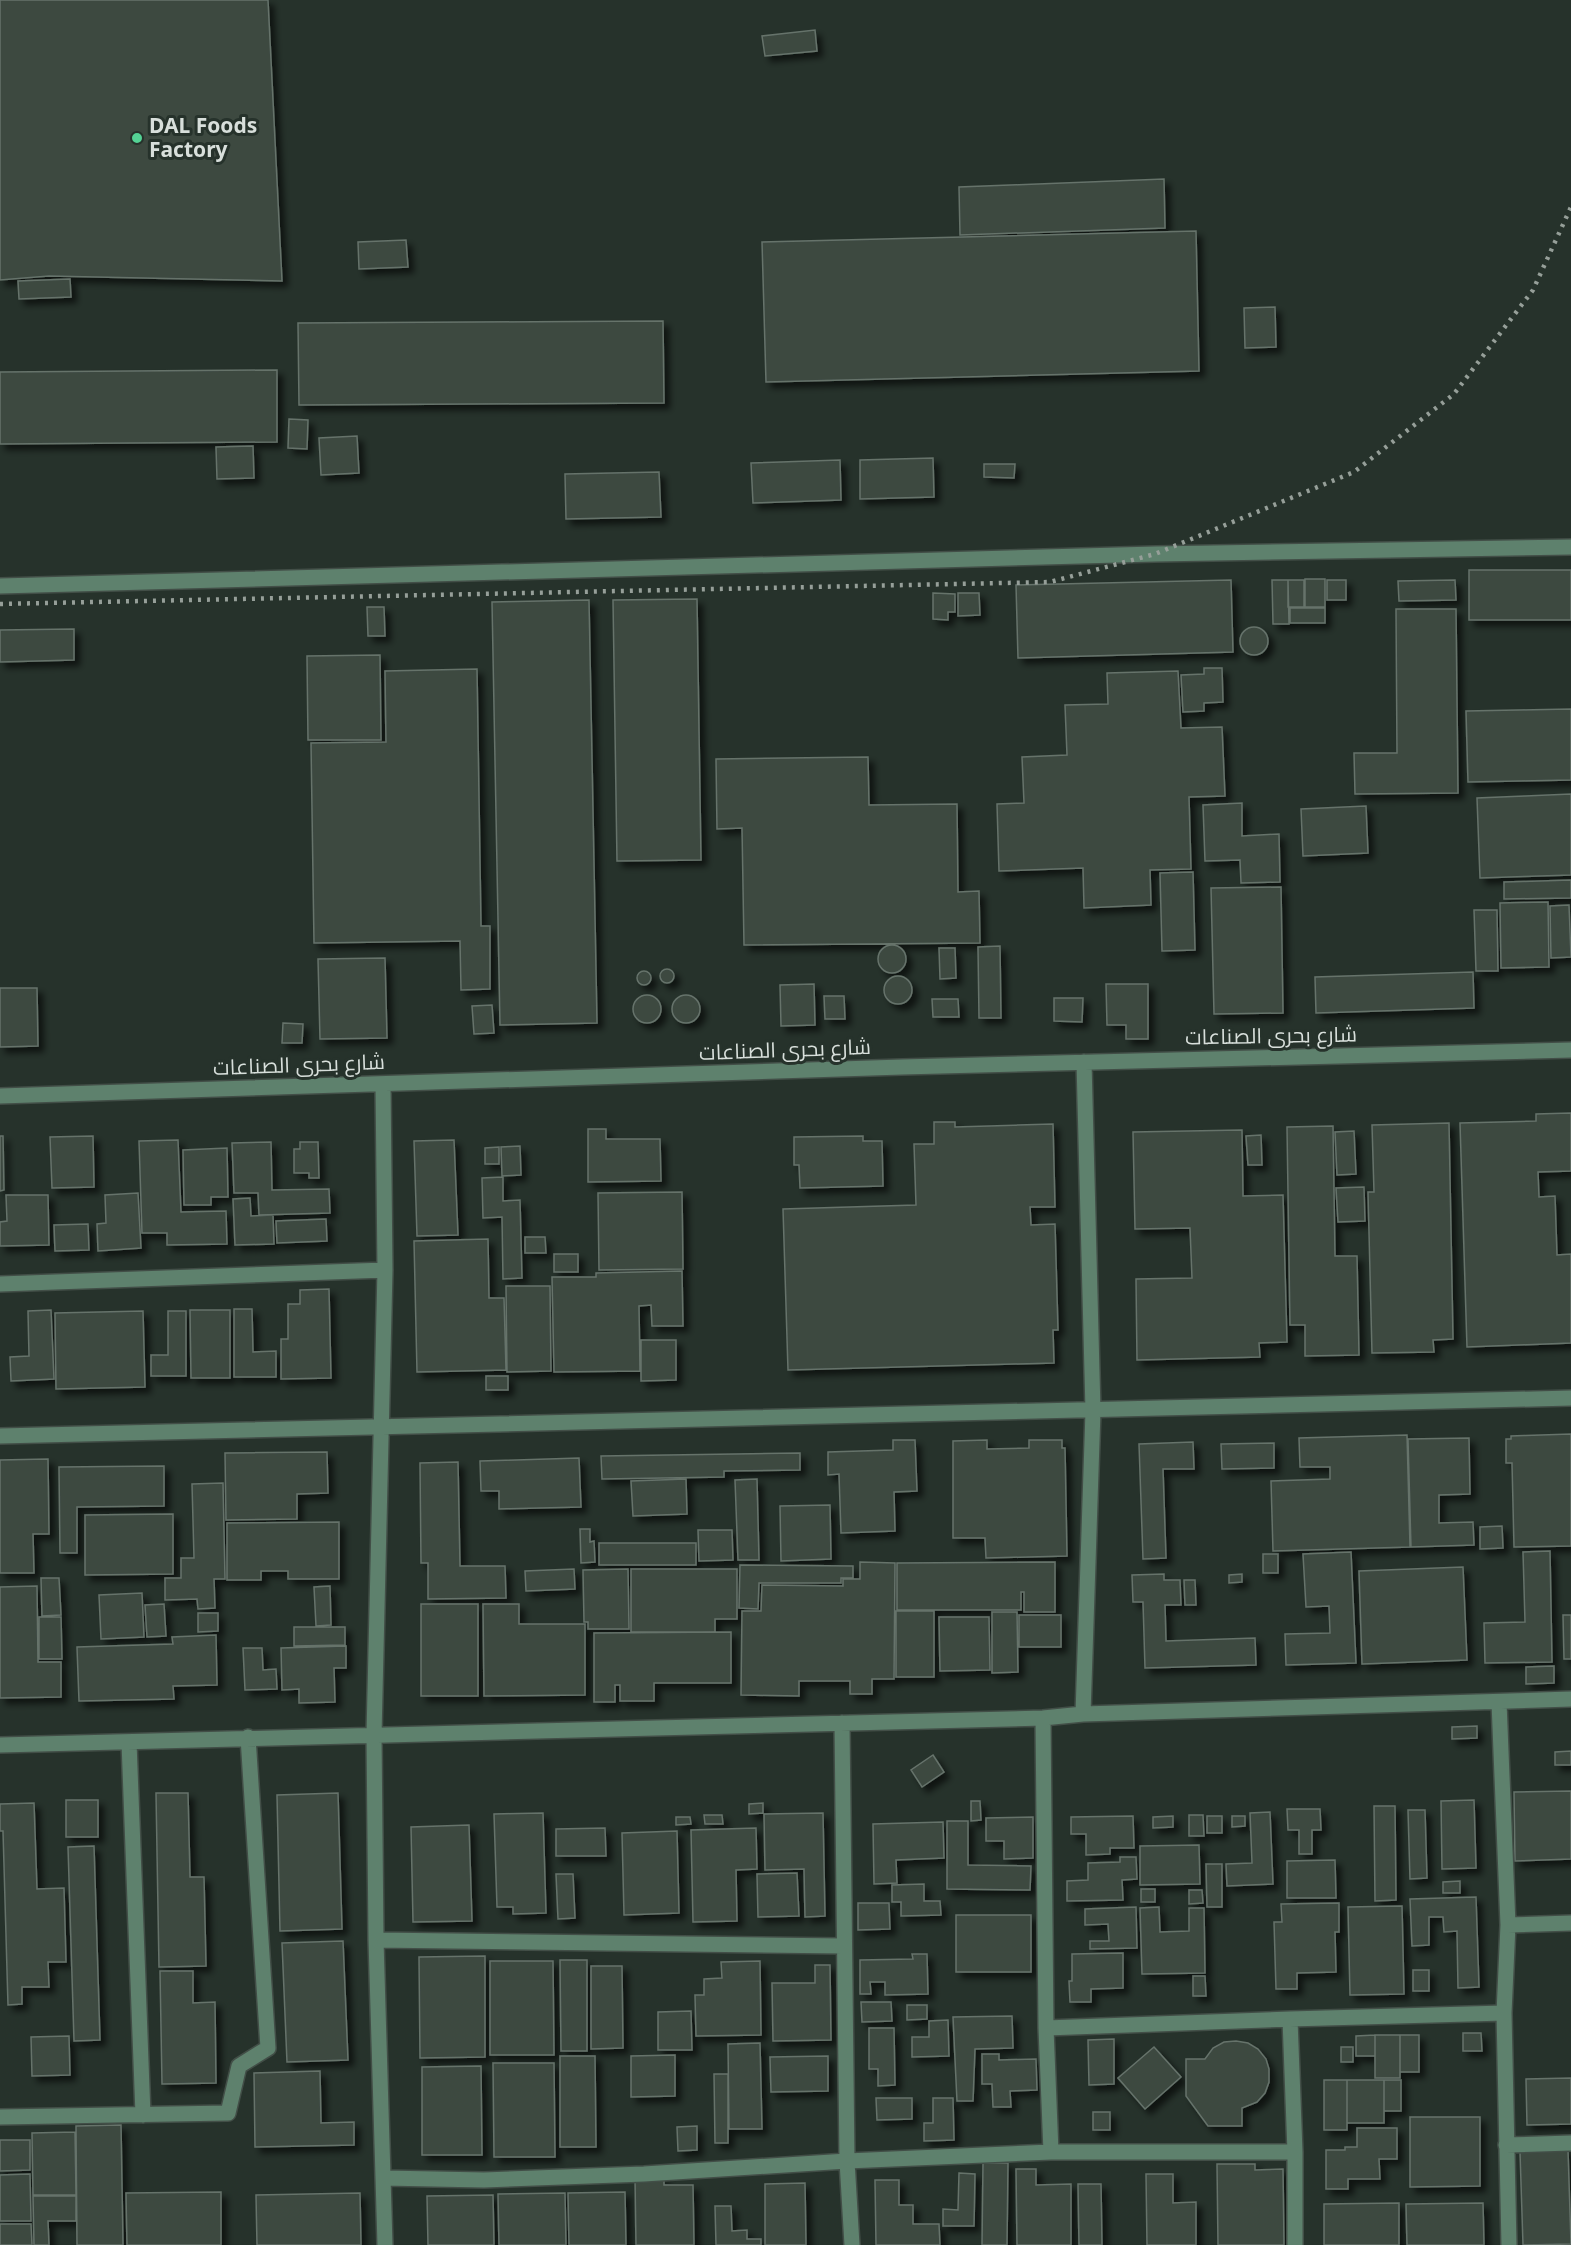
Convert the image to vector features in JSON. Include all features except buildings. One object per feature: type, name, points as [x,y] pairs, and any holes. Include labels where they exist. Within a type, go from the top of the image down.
[{"type":"street","points":[[0,586],[1155,554],[1571,547]]},
{"type":"street","name":"شارع بحرى الصناعات","points":[[0,1096],[1084,1062],[1571,1050]]},
{"type":"street","points":[[1083,1714],[1093,1411],[1084,1062]]},
{"type":"street","points":[[383,1084],[385,1270],[374,1735],[376,1940],[386,2245]]},
{"type":"street","points":[[0,1284],[385,1270]]},
{"type":"street","points":[[0,1436],[1571,1398]]},
{"type":"street","points":[[0,1745],[248,1737],[842,1724],[1571,1699]]},
{"type":"street","points":[[1499,1702],[1508,1925],[1504,2013],[1509,2245]]},
{"type":"street","points":[[1043,1718],[1046,2028],[1051,2152]]},
{"type":"street","points":[[842,1724],[847,2161],[852,2245]]},
{"type":"street","points":[[0,2117],[228,2113],[238,2066],[268,2048],[248,1737]]},
{"type":"street","points":[[129,1742],[143,2115]]},
{"type":"street","points":[[1508,1925],[1571,1923]]},
{"type":"street","points":[[376,1940],[843,1946]]},
{"type":"street","points":[[1046,2028],[1504,2013]]},
{"type":"street","points":[[1290,2019],[1295,2152],[1295,2245]]},
{"type":"street","points":[[1506,2145],[1571,2143]]},
{"type":"street","points":[[384,2178],[484,2180],[644,2174],[847,2161],[1051,2152],[1295,2152]]},
{"type":"railway","points":[[0,604],[1050,582],[1155,554],[1354,472],[1454,394],[1533,290],[1571,207]]},
{"type":"place","name":"DAL Foods Factory","points":[[137,138]]}]
